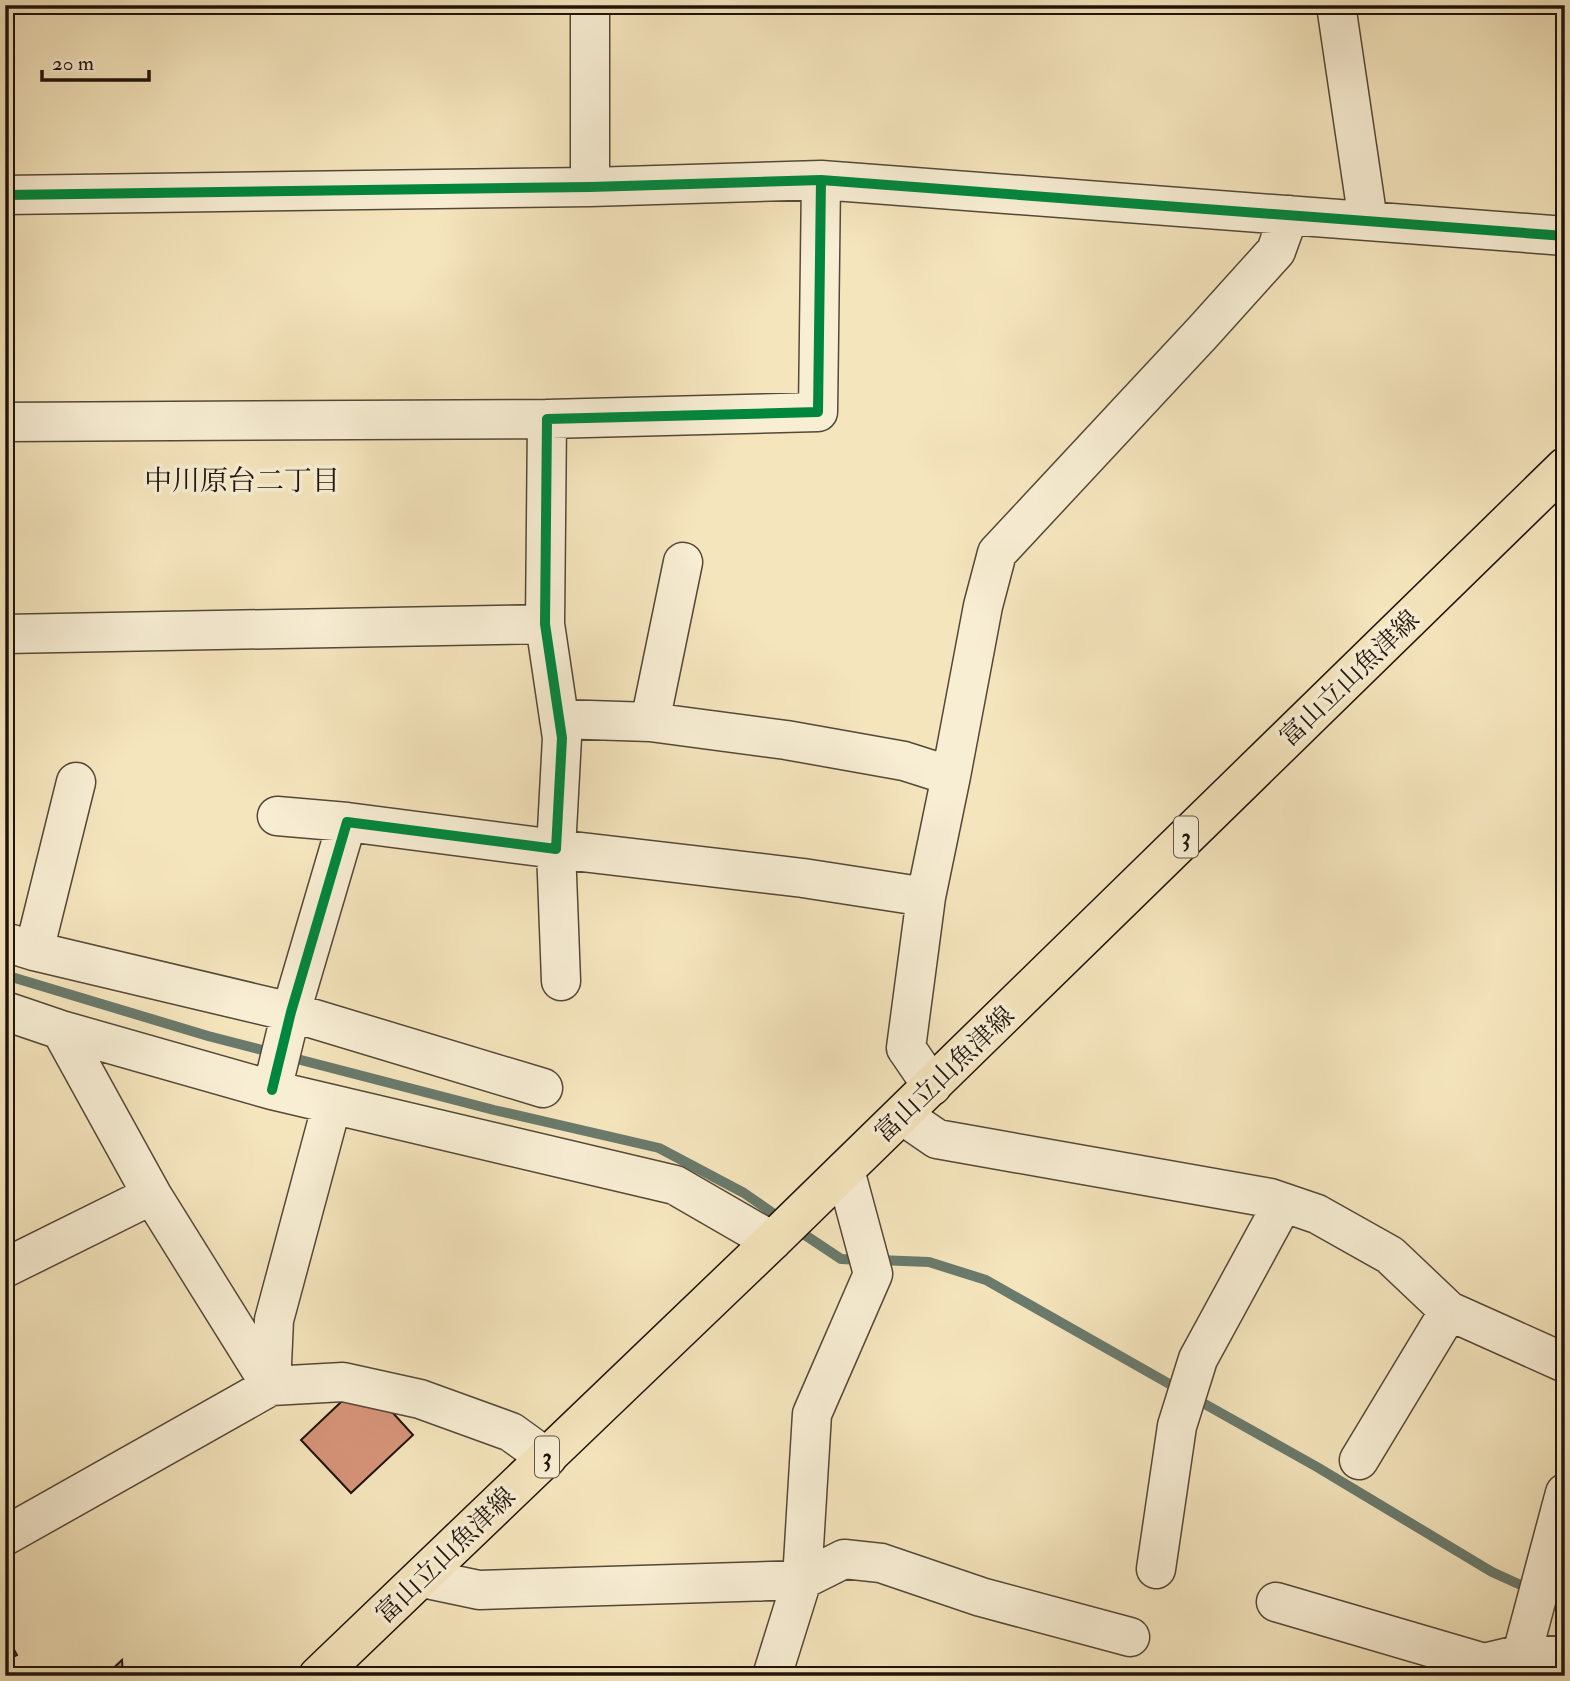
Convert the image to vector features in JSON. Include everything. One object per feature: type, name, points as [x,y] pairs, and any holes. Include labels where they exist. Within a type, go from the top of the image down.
[{"type":"main road","name":"富山立山魚津線","points":[[318,1676],[932,1086],[1565,467]]},
{"type":"street","points":[[590,5],[590,187]]},
{"type":"street","points":[[1336,5],[1368,221]]},
{"type":"street","points":[[5,422],[547,419],[818,412],[821,180]]},
{"type":"street","points":[[5,195],[590,187],[821,180],[1565,236]]},
{"type":"street","points":[[932,1086],[905,1048],[926,897],[983,606],[997,553],[1276,251],[1289,215]]},
{"type":"street","points":[[547,419],[545,624],[562,738],[556,849],[561,981]]},
{"type":"street","points":[[650,722],[683,562]]},
{"type":"street","points":[[5,634],[545,624]]},
{"type":"street","points":[[559,719],[650,722],[786,740],[904,761],[951,776]]},
{"type":"street","points":[[76,782],[20,947],[543,1088]]},
{"type":"street","points":[[277,816],[348,822],[803,878],[926,897]]},
{"type":"street","points":[[273,1084],[348,822]]},
{"type":"street","points":[[5,1012],[61,1030],[273,1084],[332,1104],[675,1185],[774,1239]]},
{"type":"street","points":[[61,1030],[152,1195],[271,1386]]},
{"type":"street","points":[[271,1386],[274,1320],[332,1104]]},
{"type":"street","points":[[902,1115],[937,1139],[1270,1198],[1317,1214],[1390,1255],[1449,1311],[1565,1363]]},
{"type":"street","points":[[772,1676],[802,1580],[812,1414],[873,1274],[845,1170]]},
{"type":"street","points":[[5,1268],[152,1195]]},
{"type":"street","points":[[1156,1569],[1177,1426],[1194,1370],[1283,1203]]},
{"type":"street","points":[[1359,1460],[1449,1311]]},
{"type":"street","points":[[5,1536],[271,1386],[343,1382],[420,1399],[511,1432],[547,1458]]},
{"type":"street","points":[[1519,1665],[1565,1493]]},
{"type":"street","points":[[422,1578],[479,1590],[802,1580],[844,1559],[881,1563],[981,1597],[1130,1637]]},
{"type":"street","points":[[1276,1602],[1484,1663],[1519,1665],[1565,1656]]},
{"type":"building","points":[[341,1402],[383,1402],[413,1435],[351,1493],[301,1440]]},
{"type":"building","points":[[5,1633],[17,1655],[5,1661]]},
{"type":"building","points":[[122,1660],[123,1676],[105,1676]]},
{"type":"waterway","points":[[5,975],[208,1036],[494,1110],[659,1148],[744,1193],[783,1220]]},
{"type":"waterway","points":[[796,1229],[841,1259],[862,1260]]},
{"type":"waterway","points":[[878,1260],[929,1262],[986,1280],[1180,1390]]},
{"type":"waterway","points":[[1194,1398],[1317,1467],[1492,1572],[1565,1605]]},
{"type":"cycle path","points":[[5,195],[590,187],[821,180],[1565,236]]},
{"type":"cycle path","points":[[272,1090],[291,1012],[347,822],[556,849],[562,738],[545,624],[547,419],[818,412],[821,180]]},
{"type":"district","name":"中川原台二丁目","points":[[242,480]]}]
